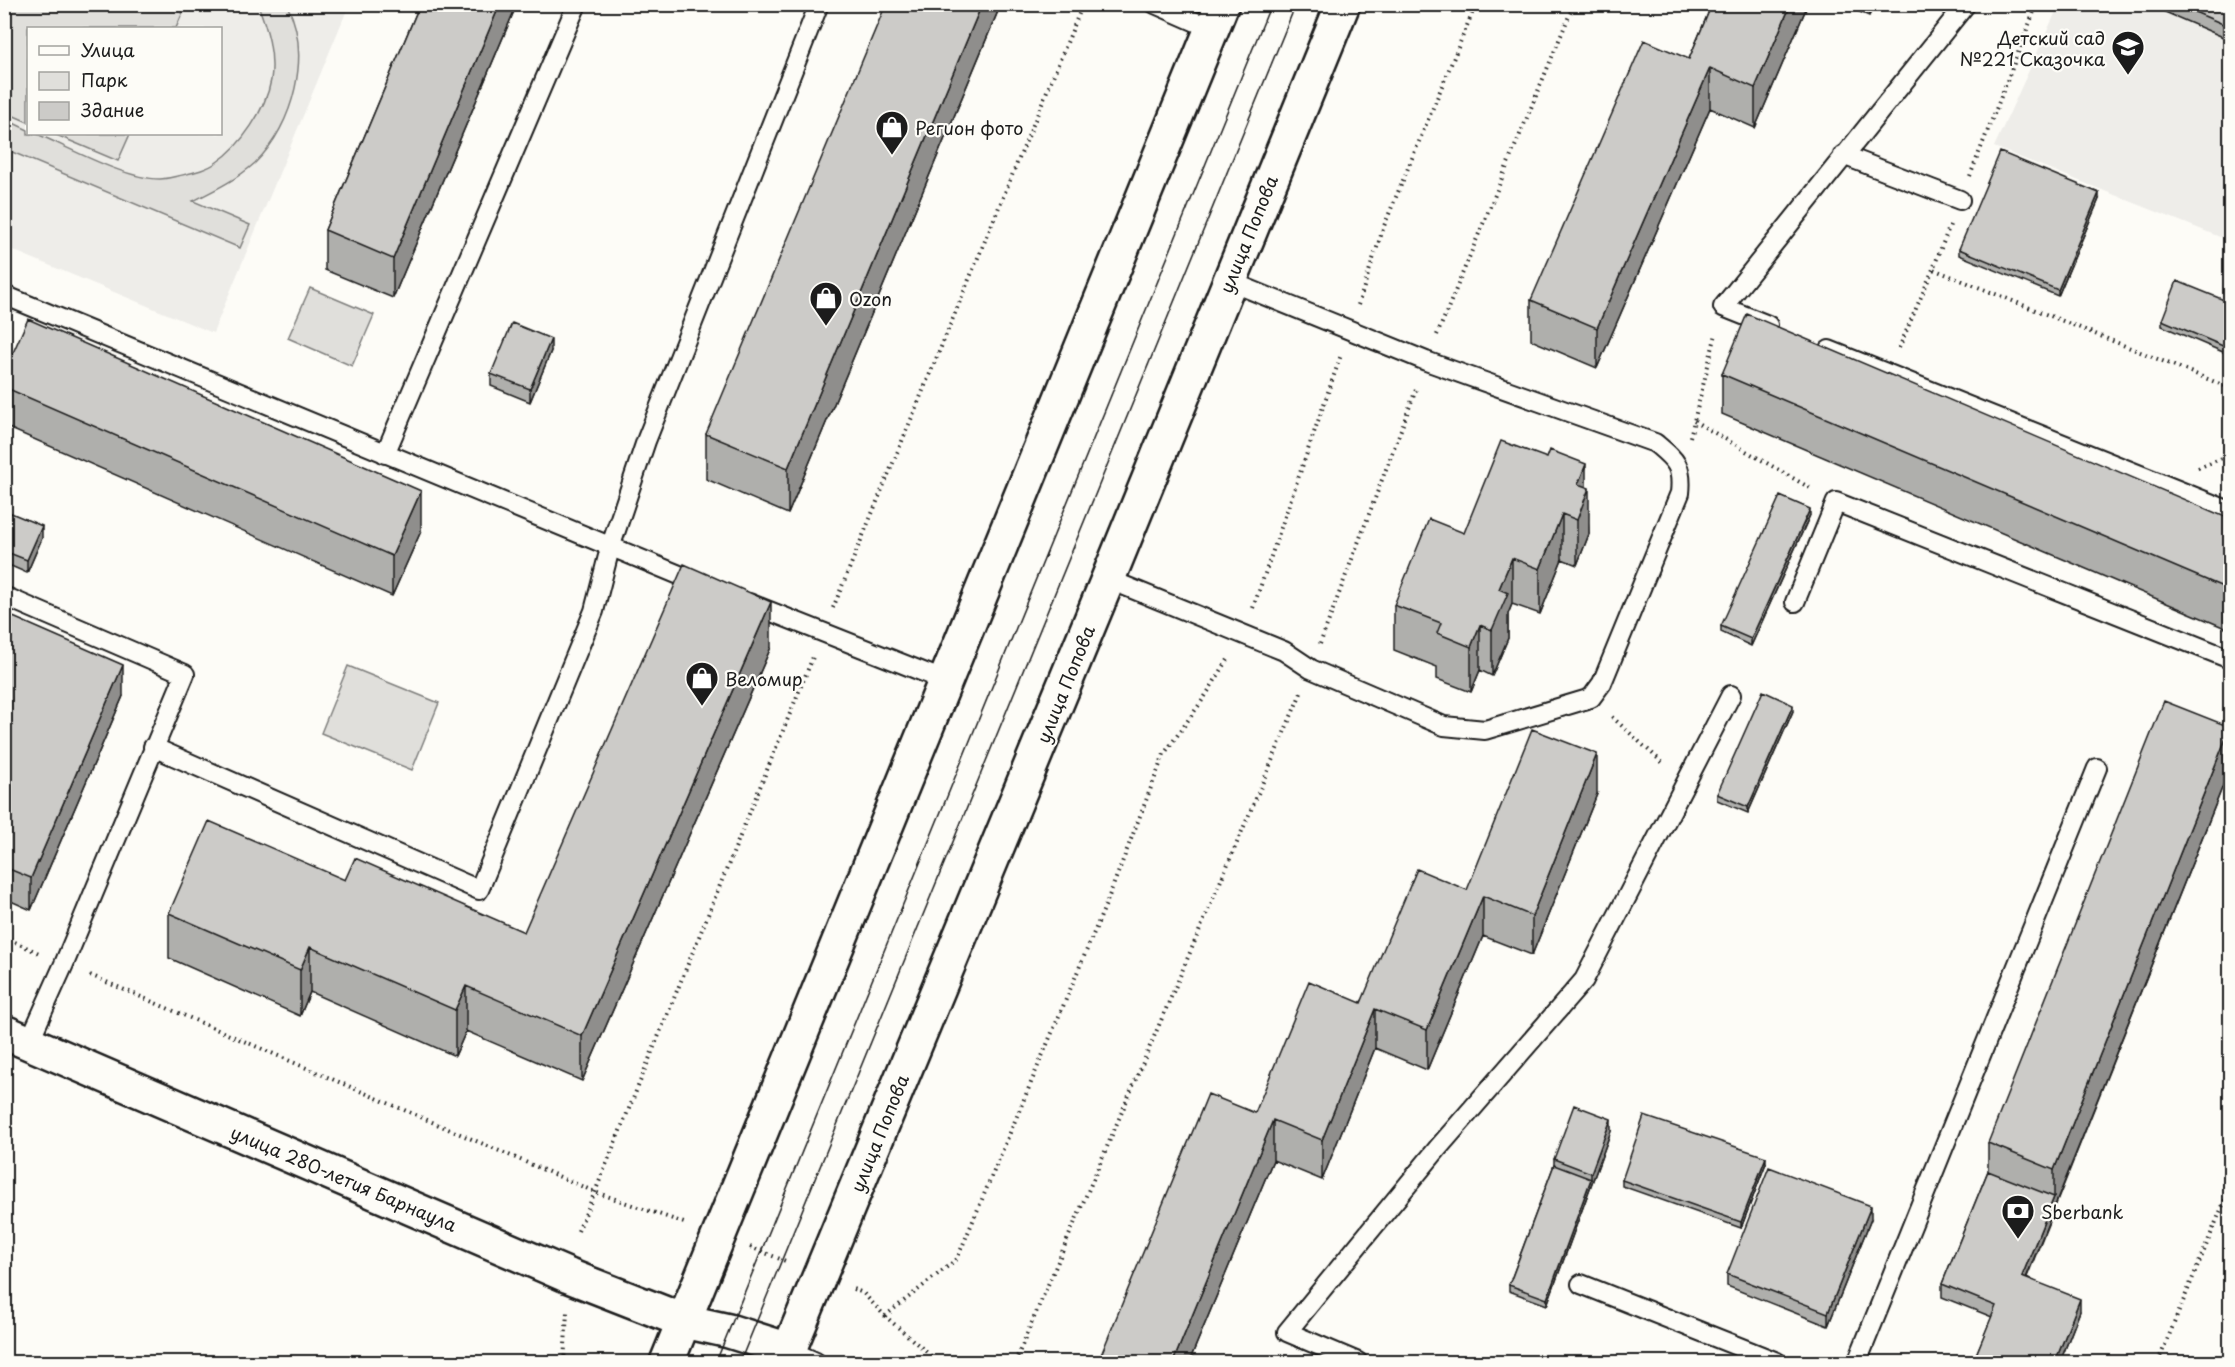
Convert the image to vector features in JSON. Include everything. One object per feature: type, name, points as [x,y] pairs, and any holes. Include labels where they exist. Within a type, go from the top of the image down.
[{"type":"main road","name":"улица Попова","points":[[796,1358],[1108,579],[1343,4]]},
{"type":"main road","points":[[667,1362],[1217,16]]},
{"type":"main road","name":"улица 280-летия Барнаула","points":[[17,1037],[569,1276],[684,1322],[729,1331],[796,1358]]},
{"type":"lane","points":[[386,454],[577,4]]},
{"type":"lane","points":[[153,747],[479,890],[594,611],[610,548],[646,441],[819,4]]},
{"type":"lane","points":[[1155,4],[1217,16]]},
{"type":"lane","points":[[1789,334],[1723,307],[1966,4]]},
{"type":"lane","points":[[1843,155],[1960,200]]},
{"type":"lane","points":[[1108,579],[1284,651],[1311,669],[1444,726],[1485,730],[1591,698],[1602,683],[1680,493],[1682,474],[1671,456],[1655,444],[1426,361],[1229,281]]},
{"type":"lane","points":[[4,295],[716,590]]},
{"type":"lane","points":[[1811,342],[2230,511]]},
{"type":"lane","points":[[1795,602],[1836,502],[2230,659]]},
{"type":"lane","points":[[4,596],[185,674],[64,964],[17,1037]]},
{"type":"lane","points":[[738,599],[946,681]]},
{"type":"lane","points":[[1358,1362],[1287,1332],[1438,1148],[1584,980],[1731,695]]},
{"type":"lane","points":[[1857,1362],[2097,768]]},
{"type":"lane","points":[[1581,1284],[1777,1362]]},
{"type":"path","points":[[578,1231],[596,1192],[823,633],[1083,4]]},
{"type":"path","points":[[938,1362],[885,1316],[957,1259],[1102,914],[1164,754],[1204,698],[1244,634],[1384,226],[1476,4]]},
{"type":"path","points":[[1015,1362],[1311,669],[1426,361],[1574,4]]},
{"type":"path","points":[[1889,374],[1933,269],[2037,4]]},
{"type":"path","points":[[1933,269],[2230,388]]},
{"type":"path","points":[[1682,474],[1723,307]]},
{"type":"path","points":[[1694,421],[1836,502]]},
{"type":"path","points":[[1591,698],[1685,783]]},
{"type":"path","points":[[4,937],[596,1192]]},
{"type":"path","points":[[2158,1362],[2230,1188]]},
{"type":"path","points":[[564,1362],[567,1305]]},
{"type":"shaded area","points":[[4,5],[349,5],[213,333],[5,247]]},
{"type":"shaded area","name":"Детский сад №221 Сказочка","points":[[2059,5],[2230,5],[2230,241],[1994,147]]},
{"type":"green space","points":[[5,4],[186,4],[176,27],[27,27],[27,122],[5,112]]},
{"type":"green space","points":[[258,5],[287,5],[298,45],[298,67],[289,109],[269,147],[255,163],[233,180],[193,201],[250,225],[240,248],[5,149],[5,119],[27,130],[27,135],[39,135],[114,168],[146,178],[169,178],[213,165],[235,147],[251,126],[264,103],[272,70],[267,32]]},
{"type":"green space","points":[[56,135],[130,135],[118,161]]},
{"type":"green space","points":[[310,288],[374,315],[352,366],[288,338]]},
{"type":"green space","points":[[348,666],[439,703],[412,770],[321,733]]},
{"type":"building","points":[[420,4],[500,4],[393,259],[325,230]]},
{"type":"building","points":[[886,4],[982,4],[788,468],[706,434]]},
{"type":"building","points":[[1712,4],[1791,4],[1755,88],[1710,68],[1597,328],[1531,300],[1644,40],[1689,59]]},
{"type":"building","points":[[2176,4],[2230,4],[2230,27]]},
{"type":"building","points":[[2000,152],[2099,193],[2058,290],[1959,249]]},
{"type":"building","points":[[2177,281],[2229,302],[2227,308],[2230,309],[2230,349],[2162,320]]},
{"type":"building","points":[[1747,314],[2230,519],[2230,590],[1722,374]]},
{"type":"building","points":[[28,319],[421,491],[392,556],[4,387],[4,373]]},
{"type":"building","points":[[512,323],[551,339],[530,389],[491,374]]},
{"type":"building","points":[[1501,441],[1547,458],[1550,450],[1586,464],[1578,484],[1589,488],[1577,520],[1562,514],[1540,569],[1512,558],[1499,589],[1508,593],[1492,630],[1480,625],[1471,647],[1437,633],[1441,623],[1394,605],[1429,519],[1464,533]]},
{"type":"building","points":[[1780,496],[1810,509],[1751,639],[1721,626]]},
{"type":"building","points":[[4,510],[42,526],[27,560],[4,551]]},
{"type":"building","points":[[684,564],[771,602],[582,1036],[466,986],[455,1010],[310,947],[300,970],[169,913],[209,821],[345,880],[355,858],[524,932]]},
{"type":"building","points":[[4,613],[123,665],[31,878],[4,867]]},
{"type":"building","points":[[1763,691],[1793,705],[1748,807],[1717,794]]},
{"type":"building","points":[[2164,701],[2230,728],[2054,1170],[1988,1143]]},
{"type":"building","points":[[1532,729],[1597,754],[1532,916],[1483,896],[1427,1030],[1375,1009],[1322,1140],[1273,1120],[1173,1362],[1119,1362],[1101,1355],[1208,1094],[1255,1113],[1309,981],[1361,1003],[1417,869],[1467,890]]},
{"type":"building","points":[[1574,1105],[1611,1119],[1591,1173],[1554,1159]]},
{"type":"building","points":[[1644,1116],[1766,1157],[1741,1222],[1622,1180]]},
{"type":"building","points":[[1554,1165],[1591,1179],[1547,1299],[1509,1285]]},
{"type":"building","points":[[1769,1167],[1871,1206],[1828,1313],[1727,1274]]},
{"type":"building","points":[[1988,1171],[2054,1197],[2022,1276],[2080,1299],[2055,1362],[1973,1362],[1996,1306],[1942,1284]]},
{"type":"building","points":[[1308,1357],[1322,1362],[1305,1362]]},
{"type":"tram line","points":[[716,1362],[1271,4]]},
{"type":"tram line","points":[[740,1362],[1296,4]]},
{"type":"place","name":"Детский сад №221 Сказочка","points":[[2128,76]]},
{"type":"place","name":"Регион фото","points":[[892,156]]},
{"type":"place","name":"Ozon","points":[[826,327]]},
{"type":"place","name":"Веломир","points":[[702,707]]},
{"type":"place","name":"Sberbank","points":[[2018,1240]]}]
